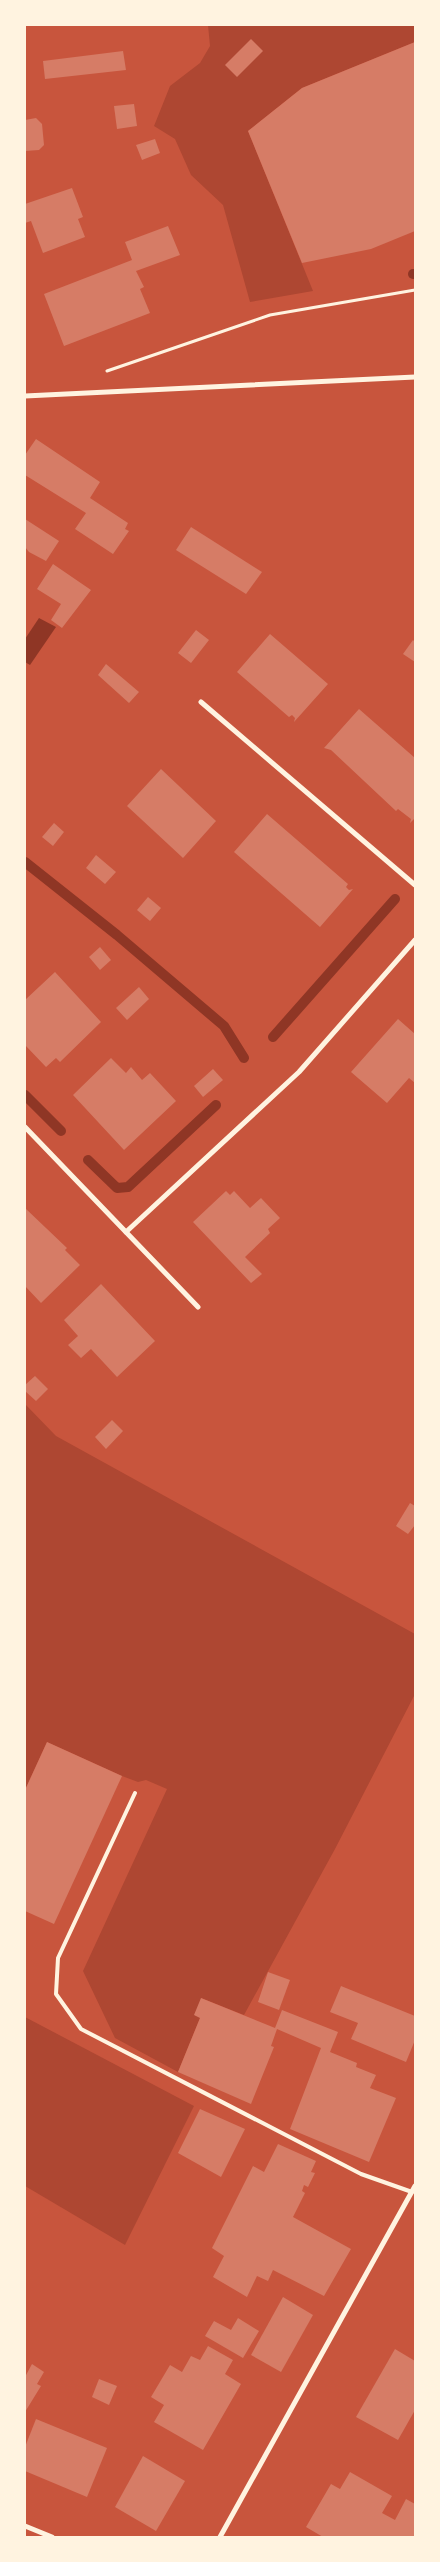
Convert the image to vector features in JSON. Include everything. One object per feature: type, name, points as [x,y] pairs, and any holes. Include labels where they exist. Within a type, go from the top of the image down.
[{"type":"street","points":[[25,396],[415,377]]},
{"type":"street","points":[[201,702],[415,885]]},
{"type":"street","points":[[126,1232],[299,1072],[415,940]]},
{"type":"street","points":[[25,1128],[198,1307]]},
{"type":"street","points":[[220,2537],[414,2189]]},
{"type":"street","points":[[25,2526],[52,2537]]},
{"type":"lane","points":[[134,1793],[58,1958],[56,1994],[81,2029],[361,2174],[414,2189]]},
{"type":"path","points":[[101,392],[101,374],[252,320],[415,290]]},
{"type":"shaded area","points":[[208,25],[415,25],[415,42],[302,88],[248,131],[313,291],[250,302],[223,205],[191,175],[175,139],[154,126],[170,86],[200,63],[210,46]]},
{"type":"shaded area","points":[[39,618],[56,627],[30,665],[25,662],[25,639]]},
{"type":"shaded area","points":[[25,1404],[56,1436],[415,1634],[415,1694],[335,1849],[244,2015],[201,1998],[200,2018],[178,2072],[115,2038],[83,1971],[167,1789],[146,1780],[138,1782],[122,1776],[47,1742],[25,1790]]},
{"type":"shaded area","points":[[25,2017],[194,2106],[125,2245],[25,2186]]},
{"type":"building","points":[[251,39],[263,51],[237,77],[225,65]]},
{"type":"building","points":[[415,42],[415,231],[371,249],[302,263],[248,131],[302,88]]},
{"type":"building","points":[[123,51],[126,70],[45,79],[43,61]]},
{"type":"building","points":[[134,104],[137,126],[117,129],[114,106]]},
{"type":"building","points":[[36,118],[42,124],[44,145],[39,150],[25,151],[25,120]]},
{"type":"building","points":[[155,139],[160,153],[142,160],[136,145]]},
{"type":"building","points":[[72,188],[83,217],[78,219],[85,237],[43,253],[31,221],[25,223],[25,204]]},
{"type":"building","points":[[168,226],[180,255],[136,271],[144,287],[140,289],[150,313],[64,346],[44,294],[132,260],[125,242]]},
{"type":"building","points":[[36,439],[100,482],[90,498],[128,523],[125,529],[129,531],[113,554],[75,529],[86,513],[25,475],[25,455]]},
{"type":"building","points":[[25,519],[59,541],[46,561],[29,552],[25,547]]},
{"type":"building","points":[[191,527],[262,572],[246,594],[176,550]]},
{"type":"building","points":[[53,564],[91,590],[62,628],[51,620],[61,604],[37,589]]},
{"type":"building","points":[[196,630],[209,640],[191,663],[178,653]]},
{"type":"building","points":[[270,634],[328,684],[294,722],[295,718],[292,715],[289,717],[237,672]]},
{"type":"building","points":[[413,640],[415,642],[415,662],[403,654]]},
{"type":"building","points":[[106,664],[139,692],[129,703],[98,675]]},
{"type":"building","points":[[359,709],[415,758],[415,818],[410,823],[411,819],[398,809],[396,811],[331,750],[324,748]]},
{"type":"building","points":[[161,769],[216,821],[183,858],[127,806]]},
{"type":"building","points":[[267,814],[348,884],[346,887],[349,890],[353,889],[320,927],[234,852]]},
{"type":"building","points":[[54,823],[64,832],[53,846],[42,837]]},
{"type":"building","points":[[96,855],[116,872],[105,884],[86,868]]},
{"type":"building","points":[[148,897],[161,908],[150,921],[137,910]]},
{"type":"building","points":[[100,947],[111,960],[100,970],[89,957]]},
{"type":"building","points":[[55,972],[101,1022],[60,1062],[56,1058],[46,1067],[25,1045],[25,1000]]},
{"type":"building","points":[[139,987],[149,999],[127,1020],[116,1008]]},
{"type":"building","points":[[398,1019],[415,1034],[415,1083],[409,1078],[387,1103],[351,1072]]},
{"type":"building","points":[[111,1058],[126,1073],[131,1067],[142,1080],[150,1073],[176,1101],[124,1150],[73,1095]]},
{"type":"building","points":[[213,1069],[223,1080],[203,1097],[194,1086]]},
{"type":"building","points":[[226,1191],[230,1195],[234,1191],[250,1208],[261,1198],[280,1218],[268,1229],[270,1233],[245,1257],[262,1274],[251,1283],[193,1222]]},
{"type":"building","points":[[25,1208],[67,1248],[65,1250],[80,1265],[41,1303],[25,1286]]},
{"type":"building","points":[[101,1284],[155,1341],[117,1377],[91,1349],[81,1358],[68,1345],[78,1336],[64,1320]]},
{"type":"building","points":[[35,1376],[48,1389],[36,1401],[25,1391],[25,1385]]},
{"type":"building","points":[[112,1420],[123,1431],[106,1449],[95,1437]]},
{"type":"building","points":[[410,1503],[415,1506],[415,1525],[408,1534],[396,1526]]},
{"type":"building","points":[[47,1742],[122,1776],[54,1924],[25,1911],[25,1790]]},
{"type":"building","points":[[268,1972],[290,1980],[279,2010],[258,2002]]},
{"type":"building","points":[[341,1986],[415,2016],[415,2040],[406,2062],[351,2039],[358,2023],[330,2012]]},
{"type":"building","points":[[201,1998],[275,2028],[282,2010],[338,2032],[330,2052],[357,2063],[356,2067],[376,2075],[370,2088],[396,2098],[369,2162],[290,2129],[321,2048],[277,2029],[271,2046],[274,2047],[251,2104],[178,2072],[200,2018],[194,2015]]},
{"type":"building","points":[[200,2109],[245,2129],[221,2177],[178,2153]]},
{"type":"building","points":[[278,2144],[316,2161],[311,2172],[315,2173],[308,2187],[304,2185],[302,2191],[305,2193],[293,2217],[351,2249],[324,2296],[273,2270],[268,2281],[257,2276],[247,2297],[213,2277],[224,2256],[212,2248],[253,2166],[264,2172]]},
{"type":"building","points":[[283,2297],[313,2315],[281,2372],[251,2355]]},
{"type":"building","points":[[238,2318],[259,2331],[243,2358],[205,2336],[214,2321],[231,2330]]},
{"type":"building","points":[[208,2346],[233,2360],[225,2374],[241,2384],[203,2450],[154,2422],[164,2405],[151,2397],[170,2365],[182,2372],[191,2356],[200,2360]]},
{"type":"building","points":[[395,2349],[415,2361],[415,2410],[398,2440],[356,2417]]},
{"type":"building","points":[[32,2364],[44,2372],[37,2384],[41,2386],[25,2412],[25,2377]]},
{"type":"building","points":[[99,2379],[117,2386],[109,2405],[92,2397]]},
{"type":"building","points":[[36,2419],[107,2448],[87,2497],[25,2471],[25,2447]]},
{"type":"building","points":[[143,2456],[185,2481],[156,2531],[115,2507]]},
{"type":"building","points":[[350,2472],[392,2496],[382,2513],[395,2520],[406,2499],[415,2504],[415,2537],[323,2537],[306,2527],[331,2484],[340,2489]]},
{"type":"waterway","points":[[25,862],[117,935],[224,1026],[244,1058]]},
{"type":"waterway","points":[[273,1037],[395,899]]},
{"type":"waterway","points":[[25,1095],[61,1131]]},
{"type":"waterway","points":[[88,1160],[117,1188],[128,1187],[216,1105]]}]
